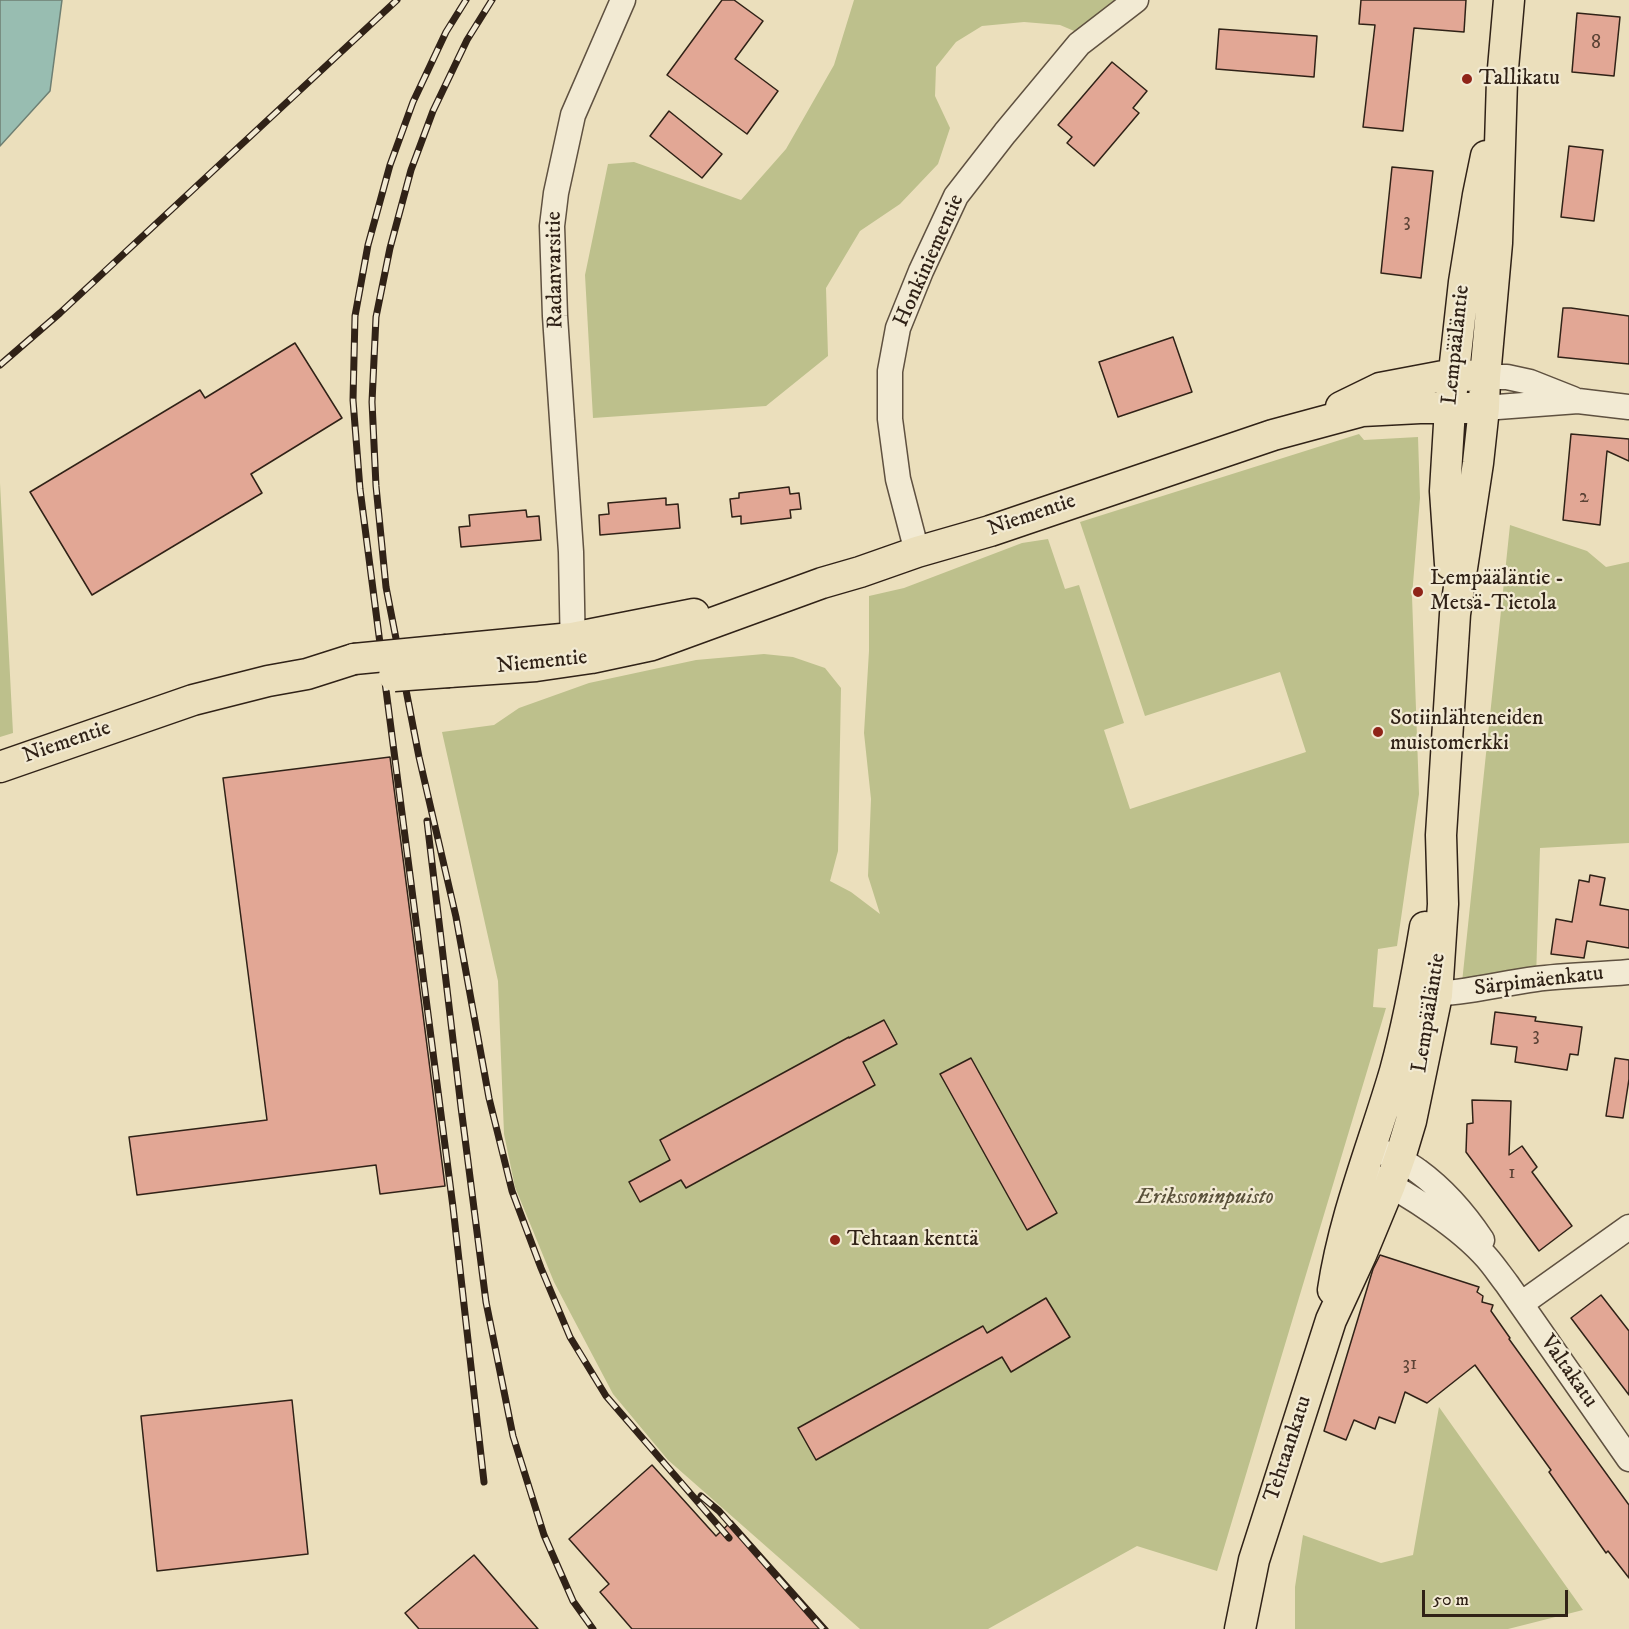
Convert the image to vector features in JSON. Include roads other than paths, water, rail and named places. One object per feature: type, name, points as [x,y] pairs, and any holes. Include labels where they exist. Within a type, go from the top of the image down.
[{"type":"main road","name":"Lempääläntie","points":[[1395,1172],[1411,1121],[1425,994],[1443,904],[1441,836],[1455,614],[1484,408],[1497,243],[1502,80],[1509,0]]},
{"type":"main road","name":"Lempääläntie","points":[[1455,614],[1445,491],[1450,408],[1464,282],[1476,206],[1502,80]]},
{"type":"main road","name":"Niementie","points":[[1295,428],[1380,388],[1454,374],[1485,377]]},
{"type":"main road","name":"Niementie","points":[[0,767],[193,700],[268,681],[356,669],[584,647],[743,605],[768,602],[917,552],[990,531],[1295,428],[1362,411],[1401,408],[1484,408]]},
{"type":"main road","name":"Lempääläntie","points":[[1367,1160],[1395,1069],[1425,994]]},
{"type":"main road","name":"Tehtaankatu","points":[[1331,1320],[1338,1256],[1367,1160]]},
{"type":"main road","name":"Tehtaankatu","points":[[1240,1629],[1254,1560],[1331,1320],[1395,1172]]},
{"type":"main road","name":"Tehtaankatu","points":[[1250,1579],[1259,1629]]},
{"type":"street","name":"Radanvarsitie","points":[[584,647],[571,552],[555,316],[552,226],[556,193],[573,115],[623,0]]},
{"type":"street","name":"Honkiniementie","points":[[917,552],[898,479],[890,419],[890,371],[898,328],[956,196],[1005,133],[1080,44],[1136,0]]},
{"type":"street","points":[[1485,377],[1507,377],[1530,382],[1578,401]]},
{"type":"street","points":[[1484,408],[1578,401],[1629,406]]},
{"type":"street","name":"Särpimäenkatu","points":[[1425,994],[1536,979],[1629,972]]},
{"type":"street","name":"Valtakatu","points":[[1367,1160],[1395,1172],[1486,1257],[1629,1460]]},
{"type":"street","points":[[1521,1304],[1629,1227]]},
{"type":"water","points":[[0,0],[62,0],[50,91],[0,146]]},
{"type":"railway","points":[[0,365],[60,313],[397,0]]},
{"type":"railway","points":[[466,0],[446,32],[413,102],[390,165],[368,245],[355,316],[353,400],[360,489],[453,1207],[484,1482]]},
{"type":"railway","points":[[492,0],[467,40],[433,111],[411,170],[390,248],[376,317],[372,402],[376,486],[386,587],[419,757],[456,917],[489,1098],[512,1191],[570,1337],[606,1396],[729,1538]]},
{"type":"railway","points":[[427,821],[486,1302],[513,1436],[544,1535],[573,1601],[593,1629]]},
{"type":"railway","points":[[701,1496],[719,1511],[823,1629]]},
{"type":"place","name":"Tallikatu","points":[[1467,79]]},
{"type":"place","name":"Lempääläntie - Metsä-Tietola","points":[[1418,592]]},
{"type":"place","name":"Sotiinlähteneiden muistomerkki","points":[[1378,732]]},
{"type":"place","name":"Tehtaan kenttä","points":[[835,1240]]},
{"type":"park label","name":"Erikssoninpuisto","points":[[1205,1198]]}]
